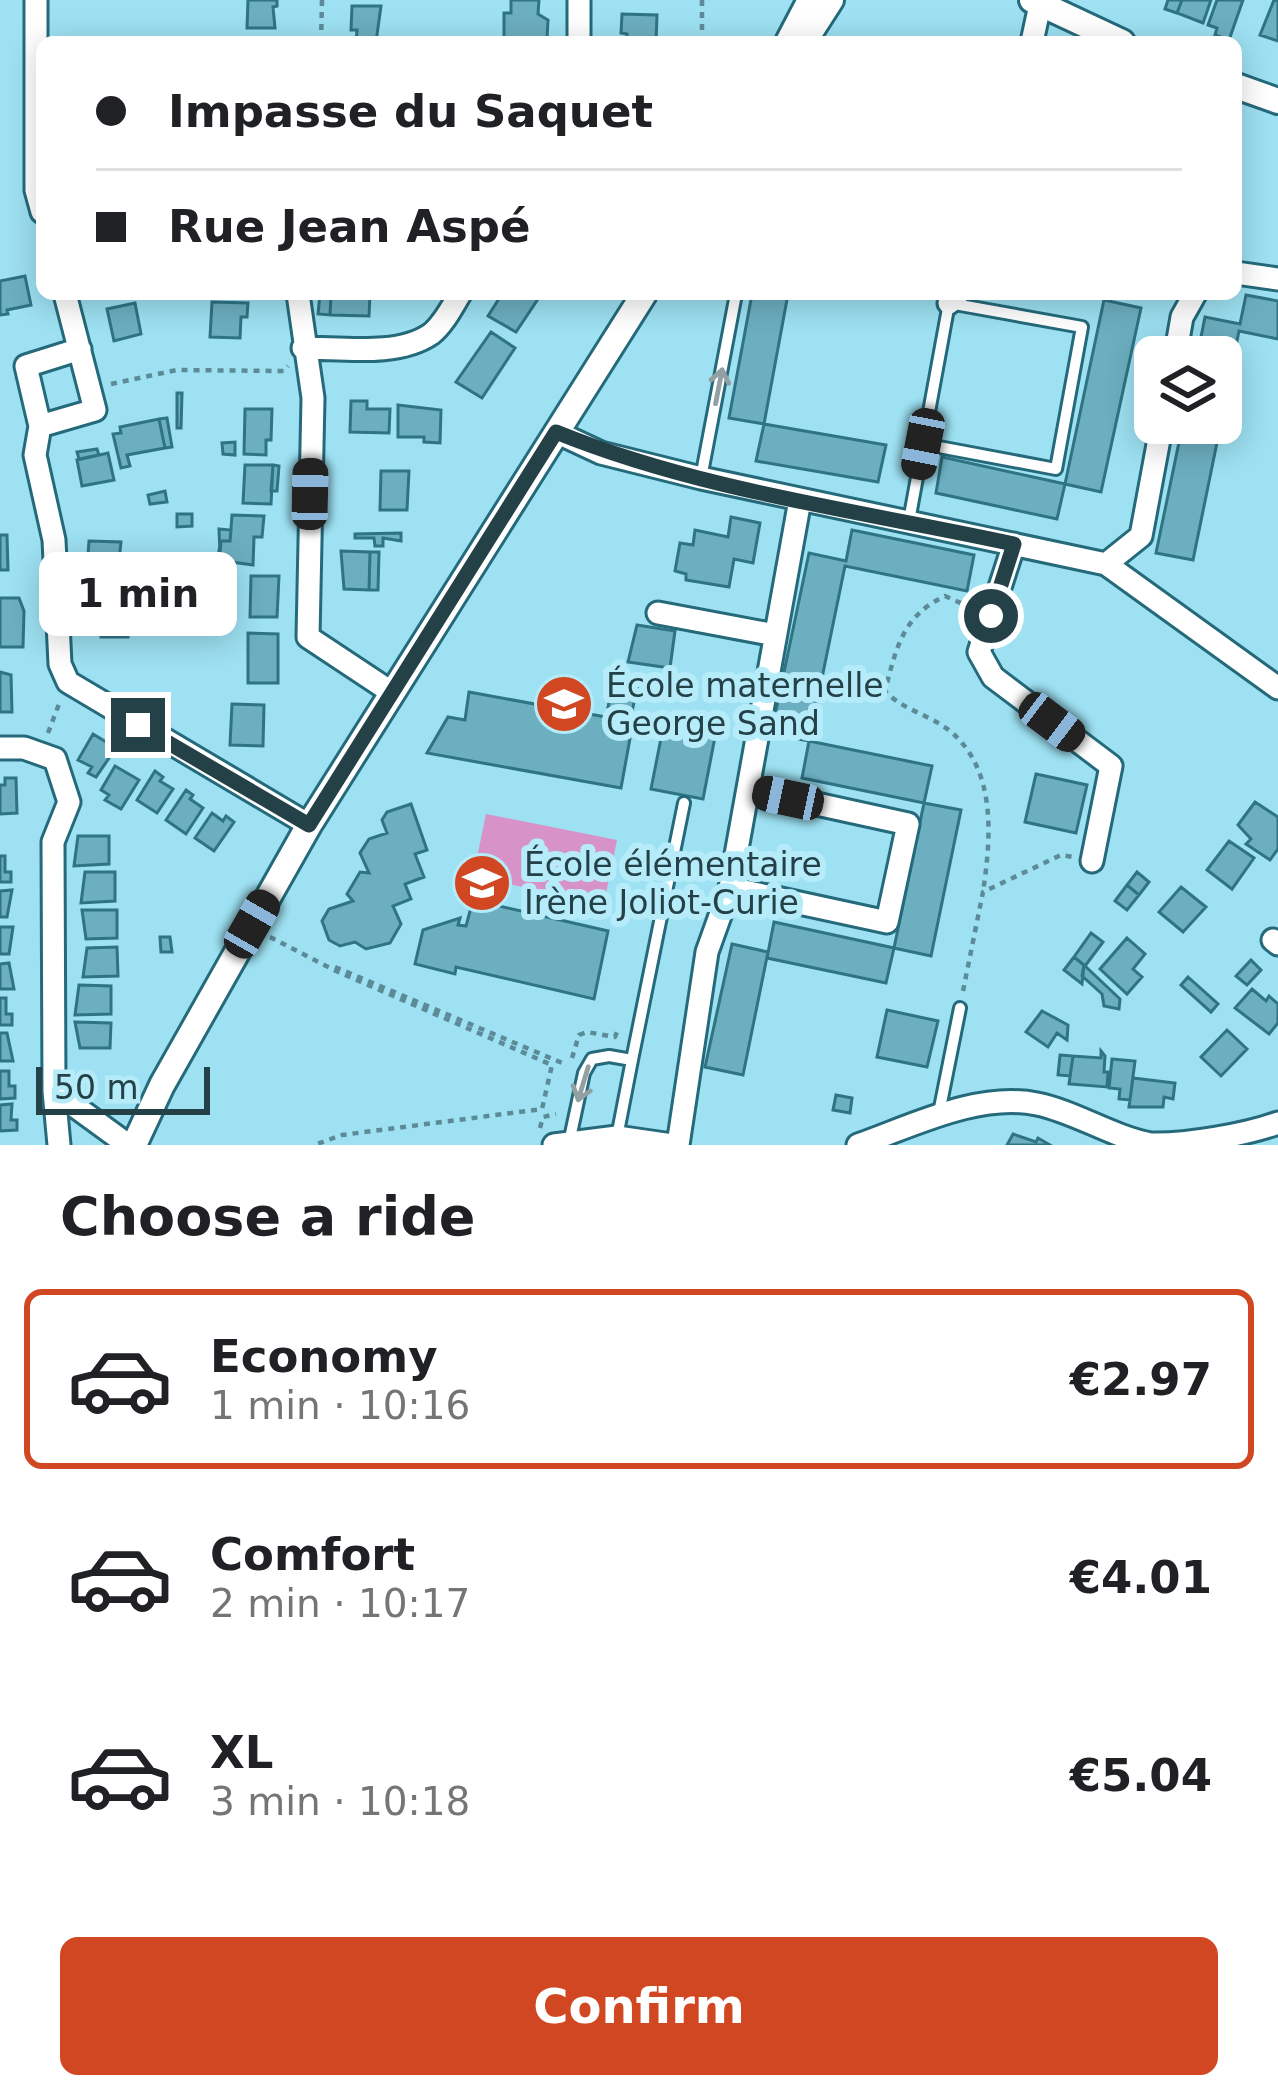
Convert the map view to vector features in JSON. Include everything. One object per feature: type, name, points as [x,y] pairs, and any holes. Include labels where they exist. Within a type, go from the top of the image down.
[{"type":"street","points":[[36,0],[36,190]]},
{"type":"street","points":[[578,36],[579,0]]},
{"type":"street","points":[[791,36],[810,0]]},
{"type":"street","points":[[815,36],[831,0]]},
{"type":"street","points":[[1033,36],[1036,2],[1109,36]]},
{"type":"street","points":[[1242,88],[1278,101]]},
{"type":"street","points":[[1242,274],[1278,279]]},
{"type":"street","points":[[40,426],[95,410],[67,300]]},
{"type":"street","points":[[299,300],[313,398],[308,637],[391,692]]},
{"type":"street","points":[[304,348],[410,344],[434,332],[456,300]]},
{"type":"street","points":[[54,1091],[131,1145],[162,1085],[261,930],[309,825],[640,300]]},
{"type":"street","points":[[1179,336],[1192,300]]},
{"type":"street","points":[[80,349],[26,366],[40,426],[35,455],[53,540],[60,664],[68,682],[309,825]]},
{"type":"street","points":[[556,432],[601,453],[701,478],[1106,564],[1278,688]]},
{"type":"street","points":[[1106,564],[1141,536],[1158,444]]},
{"type":"street","points":[[554,1140],[617,1137],[663,1144],[706,952],[730,888],[800,500]]},
{"type":"street","points":[[1014,544],[979,652],[993,677],[1111,766],[1092,861]]},
{"type":"street","points":[[658,614],[776,635]]},
{"type":"street","points":[[0,748],[24,748],[55,758],[70,802],[53,842],[54,1091],[59,1145]]},
{"type":"street","points":[[730,888],[887,922],[908,824],[748,789]]},
{"type":"street","points":[[858,1145],[938,1116],[995,1102],[1036,1104],[1153,1145],[1238,1137],[1278,1123]]},
{"type":"lane","points":[[701,478],[735,300]]},
{"type":"lane","points":[[909,521],[954,300]]},
{"type":"lane","points":[[923,444],[1056,469],[1082,327],[963,300]]},
{"type":"lane","points":[[617,1137],[684,802]]},
{"type":"lane","points":[[938,1116],[960,1008]]},
{"type":"lane","points":[[554,1140],[592,1059],[632,1060]]},
{"type":"path","points":[[321,36],[322,0]]},
{"type":"path","points":[[702,0],[702,36]]},
{"type":"path","points":[[102,386],[177,370],[284,371],[304,348]]},
{"type":"path","points":[[960,1008],[989,848],[987,794],[973,760],[950,731],[898,705],[885,691],[901,633],[934,602],[945,596],[991,616]]},
{"type":"path","points":[[40,753],[68,682]]},
{"type":"path","points":[[983,892],[1061,855],[1092,861]]},
{"type":"path","points":[[261,930],[553,1062]]},
{"type":"path","points":[[261,930],[336,971],[570,1067],[579,1035],[615,1036],[623,1017]]},
{"type":"path","points":[[314,1145],[342,1135],[542,1109],[553,1062]]},
{"type":"path","points":[[554,1140],[543,1118],[561,1110]]},
{"type":"shaded area","points":[[486,814],[617,840],[604,903],[473,877]]},
{"type":"building","points":[[248,0],[277,0],[275,28],[247,28]]},
{"type":"building","points":[[511,0],[539,0],[538,14],[548,20],[547,36],[504,36],[504,13],[511,13]]},
{"type":"building","points":[[1168,0],[1182,0],[1177,13],[1165,9]]},
{"type":"building","points":[[1182,0],[1211,0],[1203,23],[1177,13]]},
{"type":"building","points":[[1217,0],[1243,0],[1230,36],[1215,35],[1217,28],[1208,25]]},
{"type":"building","points":[[1274,0],[1278,1],[1278,41],[1260,35]]},
{"type":"building","points":[[352,6],[381,6],[377,36],[356,36],[357,30],[351,30]]},
{"type":"building","points":[[622,14],[657,15],[656,36],[621,33]]},
{"type":"building","points":[[25,276],[31,305],[0,315],[0,281]]},
{"type":"building","points":[[1246,295],[1278,301],[1278,339],[1239,331],[1238,336],[1201,336],[1205,317],[1240,324]]},
{"type":"building","points":[[319,300],[331,300],[330,315],[318,314]]},
{"type":"building","points":[[331,300],[370,300],[369,316],[330,315]]},
{"type":"building","points":[[498,300],[537,300],[516,332],[488,316]]},
{"type":"building","points":[[751,300],[787,300],[764,424],[729,418]]},
{"type":"building","points":[[1104,300],[1141,308],[1101,492],[1065,484]]},
{"type":"building","points":[[212,302],[248,303],[247,317],[241,317],[240,338],[210,337]]},
{"type":"building","points":[[135,303],[141,334],[114,341],[107,309]]},
{"type":"building","points":[[491,332],[515,348],[482,398],[456,382]]},
{"type":"building","points":[[177,393],[182,393],[181,428],[177,428]]},
{"type":"building","points":[[351,401],[367,401],[367,409],[390,409],[389,433],[350,432]]},
{"type":"building","points":[[398,405],[441,410],[440,443],[424,442],[424,437],[398,437]]},
{"type":"building","points":[[245,409],[272,409],[266,455],[244,454]]},
{"type":"building","points":[[167,418],[172,447],[165,448],[159,419]]},
{"type":"building","points":[[159,419],[165,448],[127,455],[130,466],[121,468],[113,434],[121,433],[120,427]]},
{"type":"building","points":[[764,424],[886,445],[878,482],[756,461]]},
{"type":"building","points":[[235,442],[235,455],[223,454],[222,443]]},
{"type":"building","points":[[1179,444],[1217,444],[1193,560],[1156,553]]},
{"type":"building","points":[[97,449],[99,455],[79,459],[77,452]]},
{"type":"building","points":[[108,453],[114,480],[82,486],[77,460]]},
{"type":"building","points":[[942,457],[1065,484],[1057,519],[936,493]]},
{"type":"building","points":[[245,465],[273,465],[271,504],[243,503]]},
{"type":"building","points":[[273,465],[279,466],[277,491],[271,491]]},
{"type":"building","points":[[381,471],[409,471],[407,510],[380,510]]},
{"type":"building","points":[[165,491],[167,502],[150,504],[148,495]]},
{"type":"building","points":[[177,514],[192,514],[192,526],[177,527]]},
{"type":"building","points":[[232,515],[264,516],[262,537],[254,537],[253,565],[217,560],[221,541],[230,541]]},
{"type":"building","points":[[731,517],[760,523],[753,563],[734,559],[729,587],[686,580],[686,574],[675,571],[680,543],[693,545],[695,530],[728,537]]},
{"type":"building","points":[[219,529],[231,530],[230,541],[221,541],[220,554]]},
{"type":"building","points":[[852,530],[974,555],[967,591],[845,566],[809,741],[771,734],[809,553],[846,561]]},
{"type":"building","points":[[401,533],[401,541],[383,538],[383,546],[375,546],[374,538],[355,538],[355,534]]},
{"type":"building","points":[[0,535],[7,535],[8,570],[0,570]]},
{"type":"building","points":[[89,541],[121,542],[115,596],[85,596]]},
{"type":"building","points":[[341,551],[370,552],[369,590],[344,589]]},
{"type":"building","points":[[370,552],[379,552],[378,590],[369,590]]},
{"type":"building","points":[[251,576],[279,576],[277,617],[250,617]]},
{"type":"building","points":[[161,581],[176,582],[176,596],[160,596]]},
{"type":"building","points":[[0,598],[19,598],[24,611],[23,647],[0,647]]},
{"type":"building","points":[[102,605],[129,606],[128,637],[101,637]]},
{"type":"building","points":[[637,625],[675,631],[670,668],[628,662]]},
{"type":"building","points":[[248,633],[278,634],[278,683],[248,683]]},
{"type":"building","points":[[0,672],[11,675],[12,712],[0,712]]},
{"type":"building","points":[[613,683],[637,688],[632,712],[608,707]]},
{"type":"building","points":[[469,692],[633,722],[621,788],[427,753],[448,717],[465,720]]},
{"type":"building","points":[[232,704],[264,705],[263,746],[230,745]]},
{"type":"building","points":[[663,728],[715,737],[703,799],[651,789]]},
{"type":"building","points":[[93,734],[116,748],[96,777],[88,773],[92,767],[78,760]]},
{"type":"building","points":[[809,741],[932,766],[924,803],[802,778]]},
{"type":"building","points":[[115,766],[139,780],[121,809],[105,800],[109,795],[101,790]]},
{"type":"building","points":[[155,771],[173,789],[157,813],[137,800]]},
{"type":"building","points":[[1036,774],[1087,785],[1076,833],[1025,822]]},
{"type":"building","points":[[5,778],[16,778],[17,813],[0,814],[0,785],[5,785]]},
{"type":"building","points":[[186,790],[203,808],[186,834],[166,820]]},
{"type":"building","points":[[1255,802],[1278,817],[1278,849],[1270,860],[1246,844],[1251,839],[1238,825]]},
{"type":"building","points":[[924,803],[961,810],[931,956],[894,948]]},
{"type":"building","points":[[411,804],[427,850],[415,854],[424,877],[405,884],[411,899],[393,906],[401,924],[390,943],[366,949],[355,942],[340,946],[329,940],[322,921],[329,909],[353,901],[347,894],[360,872],[369,873],[360,853],[369,839],[387,833],[382,820],[387,812]]},
{"type":"building","points":[[212,813],[234,822],[214,851],[195,838]]},
{"type":"building","points":[[78,836],[109,836],[109,864],[74,866]]},
{"type":"building","points":[[1229,841],[1254,858],[1232,889],[1207,870]]},
{"type":"building","points":[[0,856],[5,856],[11,882],[0,882]]},
{"type":"building","points":[[85,872],[115,872],[115,901],[81,903]]},
{"type":"building","points":[[1137,872],[1149,882],[1139,895],[1127,885]]},
{"type":"building","points":[[1127,885],[1139,895],[1127,910],[1115,901]]},
{"type":"building","points":[[1181,887],[1206,907],[1183,932],[1159,912]]},
{"type":"building","points":[[12,890],[7,917],[0,917],[0,891]]},
{"type":"building","points":[[473,900],[608,931],[594,999],[456,967],[455,974],[415,964],[423,930],[460,918],[458,925],[466,926]]},
{"type":"building","points":[[82,910],[117,910],[117,938],[86,939]]},
{"type":"building","points":[[774,922],[894,948],[886,983],[767,958]]},
{"type":"building","points":[[0,927],[13,927],[9,954],[0,954]]},
{"type":"building","points":[[1091,933],[1103,942],[1085,966],[1074,957]]},
{"type":"building","points":[[160,937],[170,937],[172,952],[161,952]]},
{"type":"building","points":[[1127,938],[1145,954],[1133,969],[1142,977],[1127,994],[1100,969]]},
{"type":"building","points":[[732,944],[768,952],[743,1075],[705,1067]]},
{"type":"building","points":[[117,947],[118,976],[83,977],[87,948]]},
{"type":"building","points":[[1074,957],[1084,965],[1082,984],[1064,970]]},
{"type":"building","points":[[1251,960],[1261,970],[1247,985],[1236,976]]},
{"type":"building","points":[[9,963],[14,989],[0,989],[0,964]]},
{"type":"building","points":[[1084,965],[1120,999],[1119,1009],[1104,1006],[1102,994],[1082,976]]},
{"type":"building","points":[[1188,977],[1218,1004],[1211,1012],[1181,985]]},
{"type":"building","points":[[79,985],[111,986],[111,1014],[75,1015]]},
{"type":"building","points":[[1252,989],[1278,1004],[1278,1023],[1269,1034],[1235,1008]]},
{"type":"building","points":[[0,998],[6,998],[12,1025],[0,1025]]},
{"type":"building","points":[[887,1010],[938,1021],[927,1067],[877,1057]]},
{"type":"building","points":[[1042,1011],[1068,1025],[1067,1040],[1057,1033],[1048,1047],[1026,1032]]},
{"type":"building","points":[[75,1022],[111,1023],[110,1048],[80,1048]]},
{"type":"building","points":[[1227,1030],[1247,1049],[1221,1076],[1201,1057]]},
{"type":"building","points":[[0,1033],[7,1033],[13,1061],[0,1061]]},
{"type":"building","points":[[1101,1051],[1107,1087],[1069,1084],[1073,1056],[1101,1058]]},
{"type":"building","points":[[1060,1055],[1073,1056],[1070,1076],[1058,1075]]},
{"type":"building","points":[[1112,1059],[1135,1061],[1130,1100],[1119,1099],[1120,1089],[1109,1088]]},
{"type":"building","points":[[0,1071],[9,1071],[15,1098],[0,1099]]},
{"type":"building","points":[[1133,1078],[1175,1083],[1173,1099],[1164,1097],[1163,1107],[1129,1107]]},
{"type":"building","points":[[836,1095],[852,1098],[850,1113],[833,1110]]},
{"type":"building","points":[[12,1104],[11,1120],[17,1120],[17,1130],[0,1131],[0,1105]]},
{"type":"building","points":[[1013,1134],[1036,1142],[1038,1138],[1050,1145],[1007,1145]]},
{"type":"place","name":"École maternelle George Sand","points":[[564,704]]},
{"type":"place","name":"École élémentaire Irène Joliot-Curie","points":[[482,883]]},
{"type":"route","points":[[138,725],[309,825],[556,432],[601,453],[701,478],[1014,544],[991,616]]}]
